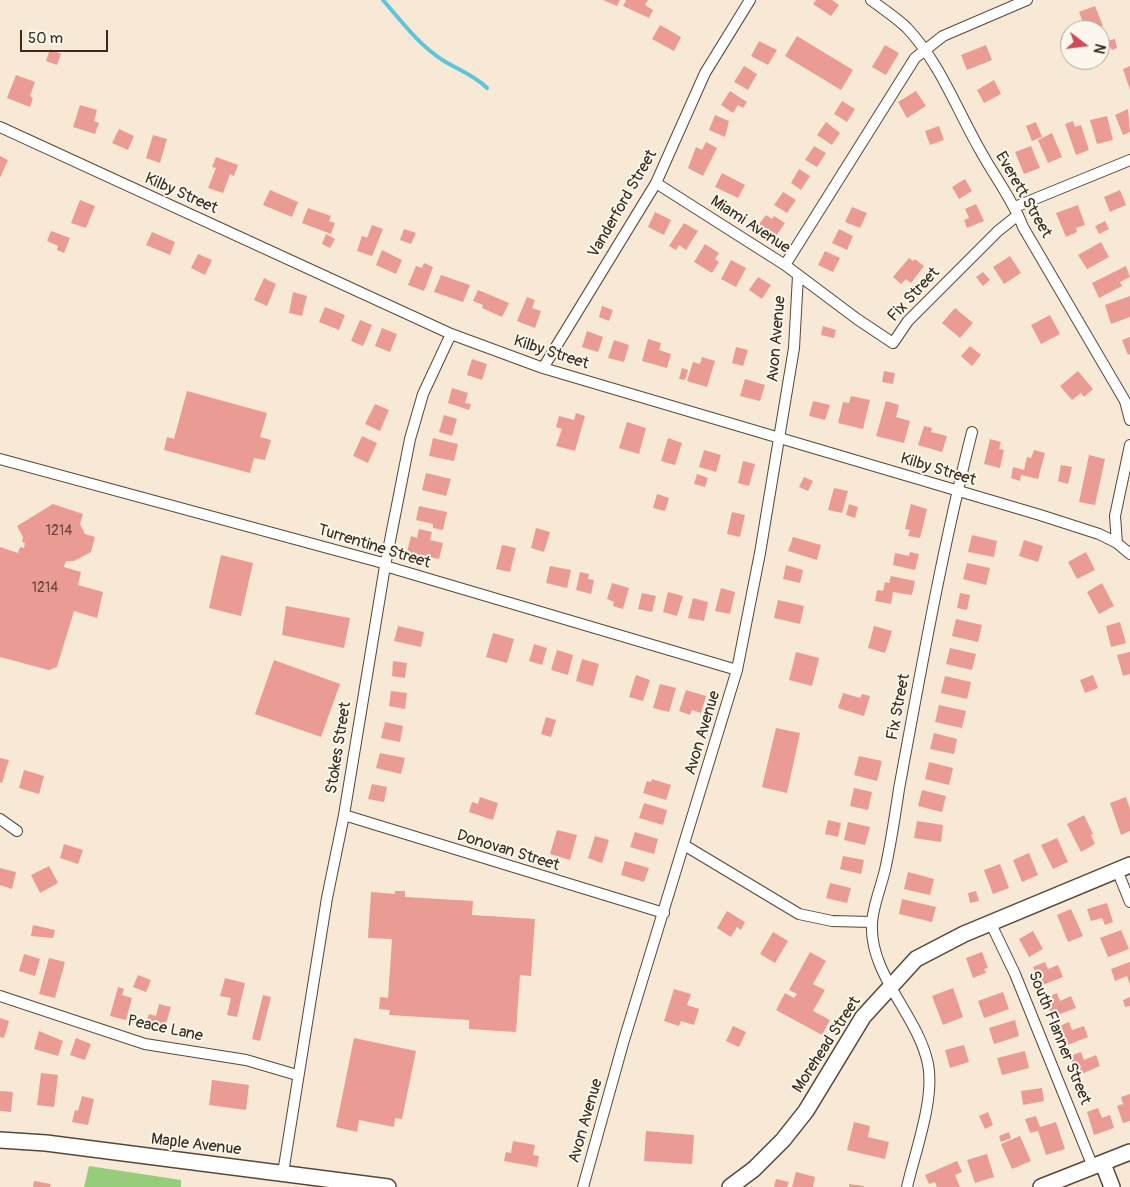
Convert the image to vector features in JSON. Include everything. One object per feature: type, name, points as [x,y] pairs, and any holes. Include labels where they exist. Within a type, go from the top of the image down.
[{"type":"street","name":"Vanderford Street","points":[[543,368],[656,183],[705,73],[750,0]]},
{"type":"street","name":"Everett Street","points":[[871,0],[907,28],[924,50],[1016,211],[1023,227],[1125,401],[1130,420]]},
{"type":"street","points":[[785,265],[901,78],[924,50],[943,36],[1019,2]]},
{"type":"street","name":"Kilby Street","points":[[0,127],[451,334],[543,368],[1090,531],[1117,543]]},
{"type":"street","name":"Fix Street","points":[[826,297],[893,343],[908,320],[1016,211],[1130,160]]},
{"type":"street","name":"Miami Avenue","points":[[656,183],[785,265],[826,297]]},
{"type":"street","name":"Avon Avenue","points":[[583,1187],[737,670],[794,348],[798,276]]},
{"type":"street","name":"Stokes Street","points":[[283,1173],[297,1075],[327,898],[344,815],[385,566],[418,409],[434,367],[451,334]]},
{"type":"street","name":"Fix Street","points":[[907,1187],[925,1110],[929,1081],[928,1065],[908,1015],[891,986],[876,953],[872,922],[885,867],[957,491],[972,432]]},
{"type":"street","points":[[1130,445],[1115,516],[1117,543],[1130,554]]},
{"type":"street","name":"Turrentine Street","points":[[0,458],[383,563],[385,566],[737,670]]},
{"type":"street","name":"Donovan Street","points":[[344,815],[664,913]]},
{"type":"street","points":[[0,819],[17,831]]},
{"type":"street","points":[[684,846],[799,914],[832,921],[872,922]]},
{"type":"street","points":[[1124,868],[1130,902]]},
{"type":"street","name":"Morehead Street","points":[[730,1187],[754,1169],[783,1140],[813,1100],[864,1017],[916,959],[964,934],[1124,868]]},
{"type":"street","name":"South Flanner Street","points":[[991,924],[1015,974],[1098,1166],[1112,1187]]},
{"type":"street","name":"Peace Lane","points":[[0,996],[145,1044],[246,1060],[297,1075]]},
{"type":"street","name":"Maple Avenue","points":[[0,1140],[46,1143],[283,1173],[359,1186],[388,1187]]},
{"type":"street","points":[[1041,1187],[1130,1152]]},
{"type":"green space","points":[[89,1166],[181,1180],[181,1187],[84,1187]]},
{"type":"building","points":[[603,0],[620,0],[617,6]]},
{"type":"building","points":[[626,0],[648,0],[645,5],[653,10],[649,18],[623,6]]},
{"type":"building","points":[[816,0],[832,0],[839,5],[831,16],[813,4]]},
{"type":"building","points":[[1095,6],[1101,20],[1082,20],[1079,12]]},
{"type":"building","points":[[660,25],[681,37],[674,51],[652,39]]},
{"type":"building","points":[[797,36],[853,70],[841,90],[785,56]]},
{"type":"building","points":[[1115,39],[1117,48],[1112,50],[1110,40]]},
{"type":"building","points":[[759,41],[777,50],[768,65],[751,56]]},
{"type":"building","points":[[885,45],[899,53],[886,75],[872,67]]},
{"type":"building","points":[[986,45],[992,60],[967,70],[961,55]]},
{"type":"building","points":[[50,49],[61,54],[57,65],[46,61]]},
{"type":"building","points":[[744,66],[757,74],[748,90],[734,82]]},
{"type":"building","points":[[1130,66],[1130,90],[1123,69]]},
{"type":"building","points":[[16,75],[35,82],[30,96],[33,98],[30,107],[7,98]]},
{"type":"building","points":[[994,80],[1001,94],[984,103],[977,90]]},
{"type":"building","points":[[730,91],[747,102],[743,108],[738,105],[733,113],[721,105]]},
{"type":"building","points":[[916,91],[926,106],[907,118],[898,102]]},
{"type":"building","points":[[842,101],[855,109],[847,122],[834,114]]},
{"type":"building","points":[[80,105],[97,110],[94,121],[99,123],[95,134],[73,127]]},
{"type":"building","points":[[1128,109],[1130,132],[1123,135],[1115,115]]},
{"type":"building","points":[[715,115],[729,121],[725,137],[709,130]]},
{"type":"building","points":[[1107,116],[1113,140],[1097,144],[1090,120]]},
{"type":"building","points":[[1073,121],[1075,127],[1081,125],[1089,150],[1076,155],[1065,124]]},
{"type":"building","points":[[826,122],[840,133],[832,145],[817,135]]},
{"type":"building","points":[[1036,122],[1042,137],[1032,141],[1026,126]]},
{"type":"building","points":[[939,126],[944,140],[930,145],[925,131]]},
{"type":"building","points":[[119,129],[134,136],[128,150],[112,143]]},
{"type":"building","points":[[1052,133],[1062,157],[1048,163],[1038,140]]},
{"type":"building","points":[[153,135],[167,139],[160,163],[146,158]]},
{"type":"building","points":[[706,142],[717,148],[703,176],[688,168],[696,147],[702,150]]},
{"type":"building","points":[[814,146],[826,153],[817,167],[805,160]]},
{"type":"building","points":[[1031,146],[1040,168],[1024,174],[1015,152]]},
{"type":"building","points":[[0,156],[8,160],[0,178]]},
{"type":"building","points":[[216,157],[238,165],[234,176],[230,174],[223,193],[208,188],[216,168],[212,167]]},
{"type":"building","points":[[799,169],[810,176],[801,190],[791,183]]},
{"type":"building","points":[[722,173],[745,185],[738,198],[715,187]]},
{"type":"building","points":[[965,179],[972,191],[959,199],[952,187]]},
{"type":"building","points":[[270,190],[298,202],[292,217],[263,205]]},
{"type":"building","points":[[1120,190],[1126,205],[1110,212],[1104,197]]},
{"type":"building","points":[[783,192],[796,200],[787,213],[774,205]]},
{"type":"building","points":[[80,200],[95,206],[86,228],[71,223]]},
{"type":"building","points":[[976,204],[984,221],[967,228],[964,220],[969,218],[965,209]]},
{"type":"building","points":[[1078,205],[1085,225],[1076,228],[1077,232],[1066,237],[1056,213]]},
{"type":"building","points":[[852,207],[867,213],[860,228],[845,222]]},
{"type":"building","points":[[308,208],[331,216],[329,221],[335,223],[331,234],[302,223]]},
{"type":"building","points":[[655,212],[671,220],[664,235],[648,227]]},
{"type":"building","points":[[766,215],[772,219],[774,216],[785,223],[776,236],[759,224]]},
{"type":"building","points":[[1105,221],[1109,229],[1099,234],[1095,226]]},
{"type":"building","points":[[684,223],[698,231],[686,250],[679,245],[676,250],[669,246]]},
{"type":"building","points":[[372,225],[383,229],[372,256],[357,251],[362,236],[367,238]]},
{"type":"building","points":[[404,229],[416,233],[411,244],[400,240]]},
{"type":"building","points":[[839,229],[853,236],[847,250],[832,243]]},
{"type":"building","points":[[51,231],[70,238],[64,253],[57,250],[58,246],[47,241]]},
{"type":"building","points":[[152,232],[175,242],[170,255],[146,245]]},
{"type":"building","points":[[326,234],[335,239],[330,248],[322,244]]},
{"type":"building","points":[[1101,242],[1109,257],[1087,269],[1078,255]]},
{"type":"building","points":[[705,244],[719,253],[715,259],[719,262],[712,273],[694,262]]},
{"type":"building","points":[[382,250],[402,260],[396,274],[376,265]]},
{"type":"building","points":[[825,251],[840,258],[833,272],[818,265]]},
{"type":"building","points":[[198,254],[212,260],[205,275],[191,268]]},
{"type":"building","points":[[1010,256],[1021,273],[1004,284],[993,267]]},
{"type":"building","points":[[909,258],[913,261],[915,259],[924,266],[911,283],[906,279],[901,284],[893,277]]},
{"type":"building","points":[[731,260],[746,268],[736,287],[721,279]]},
{"type":"building","points":[[424,263],[433,267],[424,291],[408,285],[416,266],[422,268]]},
{"type":"building","points":[[1126,266],[1130,277],[1120,282],[1122,286],[1099,298],[1092,283]]},
{"type":"building","points":[[983,272],[990,280],[983,286],[976,277]]},
{"type":"building","points":[[441,275],[470,285],[463,302],[434,292]]},
{"type":"building","points":[[758,277],[771,285],[762,299],[749,290]]},
{"type":"building","points":[[264,278],[276,284],[267,306],[254,300]]},
{"type":"building","points":[[478,290],[509,303],[502,317],[482,308],[483,305],[473,301]]},
{"type":"building","points":[[293,292],[307,296],[302,316],[289,313]]},
{"type":"building","points":[[1130,296],[1130,317],[1111,324],[1105,305]]},
{"type":"building","points":[[527,297],[535,300],[532,308],[541,311],[535,328],[517,321]]},
{"type":"building","points":[[602,306],[613,310],[609,321],[599,317]]},
{"type":"building","points":[[325,307],[345,315],[339,330],[319,322]]},
{"type":"building","points":[[955,308],[973,323],[960,338],[942,323]]},
{"type":"building","points":[[1050,315],[1060,334],[1041,344],[1031,325]]},
{"type":"building","points":[[360,320],[372,325],[363,346],[351,341]]},
{"type":"building","points":[[823,326],[836,330],[834,338],[821,335]]},
{"type":"building","points":[[382,328],[397,334],[390,352],[375,346]]},
{"type":"building","points":[[587,331],[603,337],[598,352],[582,347]]},
{"type":"building","points":[[1130,337],[1130,354],[1128,355],[1122,340]]},
{"type":"building","points":[[648,339],[661,343],[659,350],[671,354],[667,368],[642,361]]},
{"type":"building","points":[[614,340],[629,345],[624,362],[608,358]]},
{"type":"building","points":[[970,346],[981,355],[972,366],[961,356]]},
{"type":"building","points":[[736,347],[748,350],[743,366],[732,363]]},
{"type":"building","points":[[702,357],[715,361],[707,387],[687,381],[693,362],[700,364]]},
{"type":"building","points":[[472,359],[487,364],[482,380],[467,375]]},
{"type":"building","points":[[682,368],[688,370],[685,380],[679,379]]},
{"type":"building","points":[[884,371],[895,373],[893,384],[882,382]]},
{"type":"building","points":[[1078,371],[1093,389],[1084,397],[1081,393],[1072,400],[1060,386]]},
{"type":"building","points":[[745,379],[765,385],[760,401],[740,396]]},
{"type":"building","points":[[452,388],[468,393],[465,403],[471,404],[469,410],[448,403]]},
{"type":"building","points":[[187,391],[267,413],[260,437],[271,440],[265,460],[254,458],[250,473],[164,450],[167,437],[174,439]]},
{"type":"building","points":[[851,396],[870,400],[863,429],[838,423],[843,402],[849,403]]},
{"type":"building","points":[[813,401],[830,405],[825,420],[809,416]]},
{"type":"building","points":[[886,401],[899,405],[896,417],[910,421],[904,443],[876,436]]},
{"type":"building","points":[[375,404],[389,410],[380,431],[365,424]]},
{"type":"building","points":[[576,413],[585,416],[575,451],[556,446],[562,429],[556,427],[559,416],[574,420]]},
{"type":"building","points":[[444,415],[457,419],[452,436],[439,432]]},
{"type":"building","points":[[627,422],[646,428],[639,454],[619,448]]},
{"type":"building","points":[[924,426],[932,428],[931,432],[947,436],[942,452],[918,445]]},
{"type":"building","points":[[362,436],[377,443],[368,463],[353,456]]},
{"type":"building","points":[[433,438],[458,444],[454,461],[429,456]]},
{"type":"building","points":[[668,438],[682,443],[675,465],[661,461]]},
{"type":"building","points":[[990,439],[1001,442],[999,449],[1004,450],[1000,468],[984,464]]},
{"type":"building","points":[[704,450],[721,455],[716,472],[699,467]]},
{"type":"building","points":[[1034,450],[1045,453],[1038,479],[1021,475],[1020,481],[1011,478],[1013,467],[1024,470],[1027,457],[1031,458]]},
{"type":"building","points":[[1089,455],[1105,459],[1095,505],[1079,502]]},
{"type":"building","points":[[743,461],[755,464],[749,486],[738,483]]},
{"type":"building","points":[[1061,465],[1072,467],[1068,484],[1058,481]]},
{"type":"building","points":[[426,473],[451,479],[446,496],[422,490]]},
{"type":"building","points":[[697,474],[708,478],[705,487],[694,484]]},
{"type":"building","points":[[804,477],[813,481],[808,491],[799,487]]},
{"type":"building","points":[[834,488],[848,491],[842,513],[828,510]]},
{"type":"building","points":[[657,494],[669,498],[665,511],[653,508]]},
{"type":"building","points":[[53,504],[83,514],[80,524],[85,534],[95,537],[91,552],[74,561],[66,561],[64,567],[81,572],[78,585],[103,592],[97,618],[74,611],[57,667],[49,670],[0,657],[0,547],[18,553],[20,547],[24,548],[25,543],[22,542],[23,537],[17,526]]},
{"type":"building","points":[[849,504],[858,507],[855,518],[846,515]]},
{"type":"building","points":[[911,504],[927,509],[920,538],[908,536],[910,530],[905,529]]},
{"type":"building","points":[[419,506],[447,512],[443,530],[433,528],[433,524],[416,520]]},
{"type":"building","points":[[732,512],[745,515],[740,537],[727,534]]},
{"type":"building","points":[[536,528],[550,532],[544,552],[531,548]]},
{"type":"building","points":[[419,529],[432,532],[430,540],[443,543],[439,559],[407,552],[411,536],[417,538]]},
{"type":"building","points":[[972,535],[997,541],[994,557],[968,552]]},
{"type":"building","points":[[793,537],[821,545],[817,560],[788,551]]},
{"type":"building","points":[[1024,540],[1043,546],[1038,562],[1019,556]]},
{"type":"building","points":[[502,545],[516,548],[510,572],[496,569]]},
{"type":"building","points":[[910,552],[919,554],[915,570],[893,565],[895,553],[909,556]]},
{"type":"building","points":[[1086,552],[1095,570],[1077,579],[1068,562]]},
{"type":"building","points":[[221,555],[253,563],[241,616],[209,608]]},
{"type":"building","points":[[967,563],[990,568],[986,585],[963,579]]},
{"type":"building","points":[[786,565],[803,570],[800,583],[783,579]]},
{"type":"building","points":[[550,566],[571,570],[567,588],[546,583]]},
{"type":"building","points":[[580,572],[589,574],[588,579],[594,580],[591,594],[576,590]]},
{"type":"building","points":[[891,576],[915,581],[912,595],[893,592],[891,604],[875,601],[877,590],[883,591],[885,582],[889,583]]},
{"type":"building","points":[[612,583],[629,588],[623,609],[613,606],[614,602],[607,599]]},
{"type":"building","points":[[1102,583],[1114,606],[1099,614],[1087,592]]},
{"type":"building","points":[[721,588],[735,592],[730,614],[715,611]]},
{"type":"building","points":[[668,592],[683,596],[677,616],[663,612]]},
{"type":"building","points":[[642,593],[656,596],[652,612],[638,609]]},
{"type":"building","points":[[960,593],[970,595],[967,610],[957,608]]},
{"type":"building","points":[[693,598],[708,602],[704,621],[688,618]]},
{"type":"building","points":[[778,600],[804,606],[800,624],[774,618]]},
{"type":"building","points":[[286,606],[350,618],[344,648],[282,635]]},
{"type":"building","points":[[956,619],[982,625],[978,642],[952,636]]},
{"type":"building","points":[[1120,622],[1126,643],[1111,647],[1106,626]]},
{"type":"building","points":[[398,626],[424,632],[421,647],[394,641]]},
{"type":"building","points":[[874,626],[892,631],[885,653],[868,648]]},
{"type":"building","points":[[493,633],[514,639],[507,663],[486,657]]},
{"type":"building","points":[[534,644],[547,648],[542,665],[529,661]]},
{"type":"building","points":[[950,648],[976,654],[972,670],[946,664]]},
{"type":"building","points":[[557,650],[573,655],[568,675],[551,670]]},
{"type":"building","points":[[796,652],[819,658],[812,686],[789,680]]},
{"type":"building","points":[[1130,652],[1130,674],[1123,676],[1117,655]]},
{"type":"building","points":[[582,659],[599,664],[593,686],[576,681]]},
{"type":"building","points":[[274,660],[340,684],[321,737],[255,714]]},
{"type":"building","points":[[393,661],[407,663],[405,678],[392,676]]},
{"type":"building","points":[[636,675],[650,680],[643,701],[629,697]]},
{"type":"building","points":[[1093,675],[1098,688],[1085,693],[1080,680]]},
{"type":"building","points":[[945,676],[971,682],[967,699],[941,693]]},
{"type":"building","points":[[660,684],[676,688],[669,712],[653,708]]},
{"type":"building","points":[[686,690],[706,696],[701,713],[692,710],[690,715],[679,711]]},
{"type":"building","points":[[391,691],[407,693],[405,709],[389,706]]},
{"type":"building","points":[[843,693],[860,698],[862,694],[870,696],[864,716],[838,708]]},
{"type":"building","points":[[939,705],[966,711],[962,728],[935,722]]},
{"type":"building","points":[[546,717],[556,720],[551,737],[541,734]]},
{"type":"building","points":[[385,722],[403,726],[400,742],[381,738]]},
{"type":"building","points":[[776,728],[800,733],[787,793],[762,787]]},
{"type":"building","points":[[934,733],[957,739],[954,754],[930,749]]},
{"type":"building","points":[[380,753],[405,758],[401,774],[376,768]]},
{"type":"building","points":[[859,756],[882,761],[877,781],[854,775]]},
{"type":"building","points":[[0,758],[9,760],[2,783],[0,782]]},
{"type":"building","points":[[929,762],[953,768],[949,785],[925,779]]},
{"type":"building","points":[[24,770],[44,776],[39,794],[19,788]]},
{"type":"building","points":[[652,779],[671,785],[666,800],[643,793],[647,781],[651,782]]},
{"type":"building","points":[[372,784],[387,787],[384,802],[368,799]]},
{"type":"building","points":[[854,788],[872,792],[868,810],[850,806]]},
{"type":"building","points":[[922,790],[946,796],[942,812],[918,806]]},
{"type":"building","points":[[480,797],[498,803],[493,820],[469,812],[472,802],[478,804]]},
{"type":"building","points":[[1126,797],[1130,809],[1130,831],[1121,835],[1110,803]]},
{"type":"building","points":[[644,803],[667,810],[663,825],[639,818]]},
{"type":"building","points":[[1084,815],[1093,834],[1091,835],[1095,844],[1081,852],[1067,824]]},
{"type":"building","points":[[828,820],[841,823],[838,837],[825,834]]},
{"type":"building","points":[[917,821],[943,825],[941,842],[914,838]]},
{"type":"building","points":[[848,822],[870,827],[865,845],[844,840]]},
{"type":"building","points":[[557,830],[577,835],[570,860],[550,854]]},
{"type":"building","points":[[635,832],[658,839],[654,854],[630,847]]},
{"type":"building","points":[[595,836],[609,840],[602,863],[588,858]]},
{"type":"building","points":[[1057,838],[1068,862],[1053,869],[1041,845]]},
{"type":"building","points":[[64,844],[83,850],[78,864],[60,858]]},
{"type":"building","points":[[1029,853],[1038,875],[1022,882],[1013,860]]},
{"type":"building","points":[[843,856],[864,860],[861,874],[840,869]]},
{"type":"building","points":[[625,861],[649,868],[644,882],[621,875]]},
{"type":"building","points":[[1000,864],[1009,888],[993,894],[984,870]]},
{"type":"building","points":[[49,866],[58,883],[40,893],[31,875]]},
{"type":"building","points":[[0,868],[16,872],[12,889],[0,885]]},
{"type":"building","points":[[908,872],[934,879],[930,895],[904,889]]},
{"type":"building","points":[[830,883],[851,888],[847,903],[826,898]]},
{"type":"building","points":[[395,891],[405,891],[405,897],[473,901],[472,915],[535,919],[531,976],[520,975],[516,1032],[469,1029],[469,1020],[389,1015],[390,1010],[379,1009],[380,997],[388,998],[392,939],[368,938],[371,892],[395,894]]},
{"type":"building","points":[[976,891],[979,901],[970,903],[968,893]]},
{"type":"building","points":[[902,899],[936,907],[932,922],[899,914]]},
{"type":"building","points":[[1107,903],[1113,922],[1105,925],[1102,918],[1091,921],[1087,909]]},
{"type":"building","points":[[1071,909],[1083,936],[1068,942],[1057,915]]},
{"type":"building","points":[[727,911],[745,922],[741,930],[737,927],[731,937],[717,928]]},
{"type":"building","points":[[33,925],[55,930],[53,938],[31,936]]},
{"type":"building","points":[[1121,930],[1129,949],[1108,957],[1100,938]]},
{"type":"building","points":[[1033,931],[1043,949],[1029,957],[1019,939]]},
{"type":"building","points":[[773,932],[788,941],[775,963],[760,954]]},
{"type":"building","points":[[810,952],[826,961],[813,984],[825,990],[813,1011],[830,1020],[822,1035],[776,1010],[785,993],[794,998],[797,994],[789,990]]},
{"type":"building","points":[[982,952],[988,968],[984,969],[986,973],[973,978],[966,958]]},
{"type":"building","points":[[24,954],[40,959],[35,976],[19,971]]},
{"type":"building","points":[[49,958],[65,962],[55,998],[39,994]]},
{"type":"building","points":[[1045,962],[1048,969],[1058,965],[1063,977],[1040,986],[1033,967]]},
{"type":"building","points":[[1130,962],[1130,985],[1127,976],[1115,981],[1111,969]]},
{"type":"building","points":[[138,975],[151,980],[146,992],[133,987]]},
{"type":"building","points":[[225,978],[245,983],[237,1017],[227,1015],[231,998],[220,996]]},
{"type":"building","points":[[118,987],[124,989],[122,995],[132,998],[126,1020],[110,1016]]},
{"type":"building","points":[[953,988],[963,1017],[943,1025],[932,996]]},
{"type":"building","points":[[674,989],[691,994],[687,1005],[699,1009],[694,1025],[681,1021],[679,1026],[664,1021]]},
{"type":"building","points":[[1003,992],[1009,1009],[984,1018],[978,1001]]},
{"type":"building","points":[[1057,993],[1060,1001],[1071,996],[1076,1008],[1052,1017],[1045,998]]},
{"type":"building","points":[[263,995],[271,997],[260,1041],[252,1039]]},
{"type":"building","points":[[1130,997],[1130,1006],[1125,1007],[1123,1000]]},
{"type":"building","points":[[159,1004],[171,1007],[164,1030],[146,1025],[149,1014],[156,1016]]},
{"type":"building","points":[[0,1018],[9,1021],[4,1038],[0,1037]]},
{"type":"building","points":[[1015,1020],[1019,1036],[994,1044],[989,1028]]},
{"type":"building","points":[[1069,1022],[1072,1030],[1084,1026],[1088,1037],[1065,1046],[1057,1027]]},
{"type":"building","points":[[733,1026],[746,1032],[739,1047],[726,1041]]},
{"type":"building","points":[[39,1031],[63,1041],[58,1056],[34,1049]]},
{"type":"building","points":[[76,1038],[91,1044],[85,1060],[70,1055]]},
{"type":"building","points":[[354,1038],[416,1051],[402,1119],[395,1118],[394,1127],[359,1120],[357,1132],[336,1127]]},
{"type":"building","points":[[964,1045],[969,1062],[950,1068],[945,1050]]},
{"type":"building","points":[[1025,1051],[1029,1068],[1002,1075],[997,1058]]},
{"type":"building","points":[[1081,1052],[1084,1060],[1096,1055],[1100,1066],[1077,1076],[1070,1056]]},
{"type":"building","points":[[41,1073],[58,1075],[54,1107],[37,1105]]},
{"type":"building","points":[[212,1080],[249,1085],[246,1110],[209,1105]]},
{"type":"building","points":[[1042,1088],[1044,1101],[1023,1105],[1021,1091]]},
{"type":"building","points":[[0,1091],[13,1092],[11,1112],[0,1111]]},
{"type":"building","points":[[1130,1094],[1130,1121],[1123,1123],[1117,1106],[1123,1104],[1121,1097]]},
{"type":"building","points":[[82,1096],[94,1099],[88,1125],[72,1122],[75,1110],[78,1111]]},
{"type":"building","points":[[1098,1108],[1102,1118],[1110,1115],[1114,1128],[1094,1135],[1087,1112]]},
{"type":"building","points":[[988,1112],[993,1125],[985,1129],[979,1116]]},
{"type":"building","points":[[1036,1116],[1040,1127],[1056,1122],[1065,1149],[1046,1155],[1038,1131],[1030,1133],[1025,1119]]},
{"type":"building","points":[[854,1122],[870,1126],[868,1137],[889,1142],[885,1159],[847,1150]]},
{"type":"building","points":[[646,1131],[694,1135],[692,1164],[644,1161]]},
{"type":"building","points":[[1009,1132],[1011,1138],[1001,1142],[999,1136]]},
{"type":"building","points":[[1020,1136],[1031,1161],[1012,1169],[1001,1144]]},
{"type":"building","points":[[513,1141],[535,1145],[533,1155],[539,1156],[537,1167],[504,1161],[506,1152],[511,1153]]},
{"type":"building","points":[[987,1154],[994,1177],[975,1183],[967,1160]]},
{"type":"building","points":[[957,1161],[962,1172],[955,1175],[960,1187],[937,1187],[935,1182],[929,1184],[925,1175]]},
{"type":"building","points":[[796,1172],[815,1177],[813,1187],[792,1187]]},
{"type":"building","points":[[776,1179],[789,1182],[787,1187],[774,1187]]},
{"type":"building","points":[[34,1181],[51,1184],[50,1187],[33,1187]]},
{"type":"building","points":[[849,1184],[864,1186],[864,1187],[849,1187]]},
{"type":"waterway","points":[[383,0],[411,33],[435,55],[487,88]]}]
